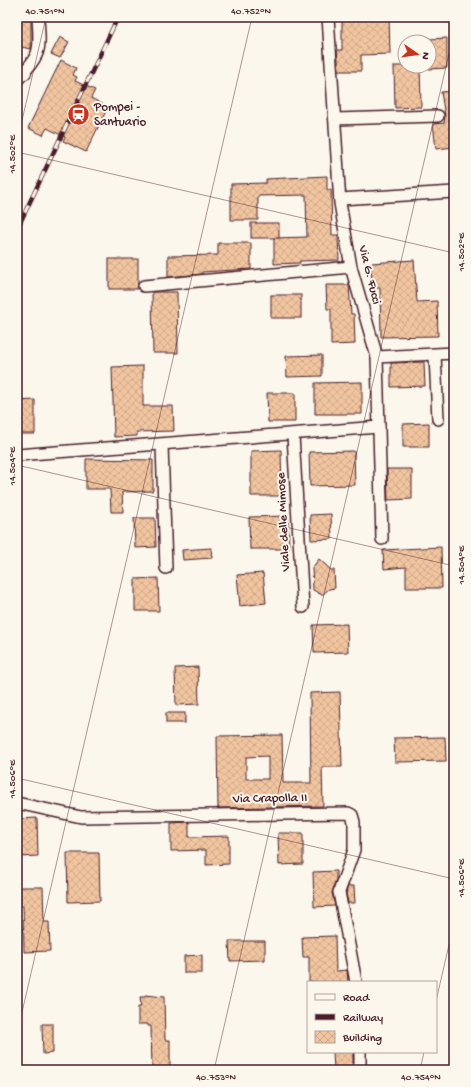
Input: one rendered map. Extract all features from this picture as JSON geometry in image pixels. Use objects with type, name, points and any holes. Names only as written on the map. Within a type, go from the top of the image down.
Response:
[{"type":"street","points":[[19,75],[36,58],[40,46],[38,17]]},
{"type":"street","name":"Via G. Fucci","points":[[328,17],[340,199],[351,267],[377,357],[382,539]]},
{"type":"street","points":[[335,119],[438,116]]},
{"type":"street","points":[[340,199],[454,192]]},
{"type":"street","points":[[144,286],[351,267]]},
{"type":"street","points":[[377,357],[454,353]]},
{"type":"street","points":[[435,355],[438,419]]},
{"type":"street","points":[[17,455],[379,428]]},
{"type":"street","name":"Viale delle Mimose","points":[[293,435],[303,607]]},
{"type":"street","points":[[162,445],[166,568]]},
{"type":"street","name":"Via Crapolla II","points":[[17,803],[81,817],[348,813],[352,815],[354,822],[354,850],[339,892],[356,981]]},
{"type":"street","points":[[360,1053],[360,1070]]},
{"type":"building","points":[[17,17],[31,17],[31,49],[17,46]]},
{"type":"building","points":[[389,17],[390,54],[361,55],[361,71],[339,71],[337,50],[342,50],[342,19]]},
{"type":"building","points":[[60,37],[69,42],[60,58],[51,54]]},
{"type":"building","points":[[447,38],[447,68],[437,69],[437,39]]},
{"type":"building","points":[[61,60],[76,68],[73,75],[77,77],[75,81],[95,90],[91,98],[108,107],[86,152],[63,141],[65,137],[47,128],[43,135],[28,128]]},
{"type":"building","points":[[394,66],[397,66],[397,74],[420,74],[421,107],[395,108]]},
{"type":"building","points":[[454,91],[454,147],[436,149],[433,124],[444,123],[445,116],[441,92]]},
{"type":"building","points":[[327,176],[327,190],[331,190],[332,235],[338,235],[339,260],[300,261],[300,263],[274,264],[274,238],[307,237],[306,195],[258,196],[258,220],[231,220],[231,184],[266,183],[266,179]]},
{"type":"building","points":[[251,223],[279,223],[279,238],[251,238]]},
{"type":"building","points":[[218,243],[251,243],[251,269],[202,272],[202,274],[168,277],[168,256],[218,255]]},
{"type":"building","points":[[109,259],[138,259],[138,289],[109,289]]},
{"type":"building","points":[[414,260],[417,302],[437,301],[438,336],[381,337],[380,288],[372,288],[371,263]]},
{"type":"building","points":[[326,285],[349,285],[351,314],[354,314],[355,344],[331,345],[331,309],[327,309]]},
{"type":"building","points":[[152,292],[177,292],[178,353],[153,353]]},
{"type":"building","points":[[271,295],[301,295],[301,318],[271,318]]},
{"type":"building","points":[[322,355],[322,376],[287,377],[286,356]]},
{"type":"building","points":[[424,362],[425,386],[391,387],[391,363]]},
{"type":"building","points":[[143,366],[143,406],[173,406],[174,431],[137,432],[137,436],[114,437],[112,367]]},
{"type":"building","points":[[362,382],[362,414],[315,414],[315,383]]},
{"type":"building","points":[[267,393],[295,393],[295,422],[268,422]]},
{"type":"building","points":[[35,400],[35,434],[17,434],[17,401]]},
{"type":"building","points":[[429,423],[429,447],[403,447],[403,424]]},
{"type":"building","points":[[281,450],[282,496],[251,496],[251,451]]},
{"type":"building","points":[[354,451],[355,485],[310,486],[309,452]]},
{"type":"building","points":[[86,459],[153,460],[153,491],[122,492],[123,512],[111,512],[110,489],[86,489]]},
{"type":"building","points":[[387,469],[412,469],[412,499],[388,500]]},
{"type":"building","points":[[331,514],[332,539],[311,540],[310,515]]},
{"type":"building","points":[[288,516],[289,549],[250,549],[249,517]]},
{"type":"building","points":[[134,518],[155,518],[156,547],[135,548]]},
{"type":"building","points":[[441,547],[442,588],[406,588],[406,567],[384,569],[383,550]]},
{"type":"building","points":[[211,548],[212,558],[183,560],[182,550]]},
{"type":"building","points":[[319,559],[331,570],[334,570],[335,588],[329,589],[322,595],[313,590],[312,568]]},
{"type":"building","points":[[263,573],[266,603],[240,606],[237,575]]},
{"type":"building","points":[[158,578],[159,611],[135,611],[135,579]]},
{"type":"building","points":[[347,624],[348,652],[314,653],[313,625]]},
{"type":"building","points":[[198,667],[199,704],[176,705],[175,668]]},
{"type":"building","points":[[340,692],[342,767],[322,767],[323,806],[218,808],[217,736],[282,735],[283,783],[311,783],[310,693]],"holes":[[[268,756],[268,779],[246,779],[246,757]]]},
{"type":"building","points":[[166,713],[185,713],[185,723],[166,723]]},
{"type":"building","points":[[445,737],[446,761],[395,762],[394,738]]},
{"type":"building","points":[[37,818],[38,856],[20,857],[19,819]]},
{"type":"building","points":[[189,822],[189,837],[229,836],[229,864],[206,865],[206,850],[171,851],[171,823]]},
{"type":"building","points":[[278,833],[303,833],[303,864],[279,865]]},
{"type":"building","points":[[67,853],[99,853],[100,901],[68,902]]},
{"type":"building","points":[[336,871],[336,879],[332,893],[335,906],[314,907],[313,872]]},
{"type":"building","points":[[348,886],[354,886],[355,903],[348,903],[346,893]]},
{"type":"building","points":[[20,887],[43,887],[44,922],[49,922],[50,951],[24,952],[23,906],[20,906]]},
{"type":"building","points":[[335,936],[336,971],[347,970],[348,981],[309,981],[309,957],[303,957],[302,937]]},
{"type":"building","points":[[229,941],[265,941],[265,960],[230,961]]},
{"type":"building","points":[[202,955],[202,973],[184,973],[184,956]]},
{"type":"building","points":[[145,995],[164,997],[165,1040],[170,1040],[170,1070],[152,1070],[151,1026],[148,1026],[148,1024],[138,1024],[138,1007],[141,1007],[140,997],[145,997]]},
{"type":"building","points":[[42,1024],[53,1024],[53,1053],[43,1054]]},
{"type":"building","points":[[333,1053],[353,1053],[353,1070],[334,1070]]},
{"type":"railway","points":[[17,229],[118,17]]},
{"type":"place","name":"Pompei - Santuario","points":[[79,114]]}]
